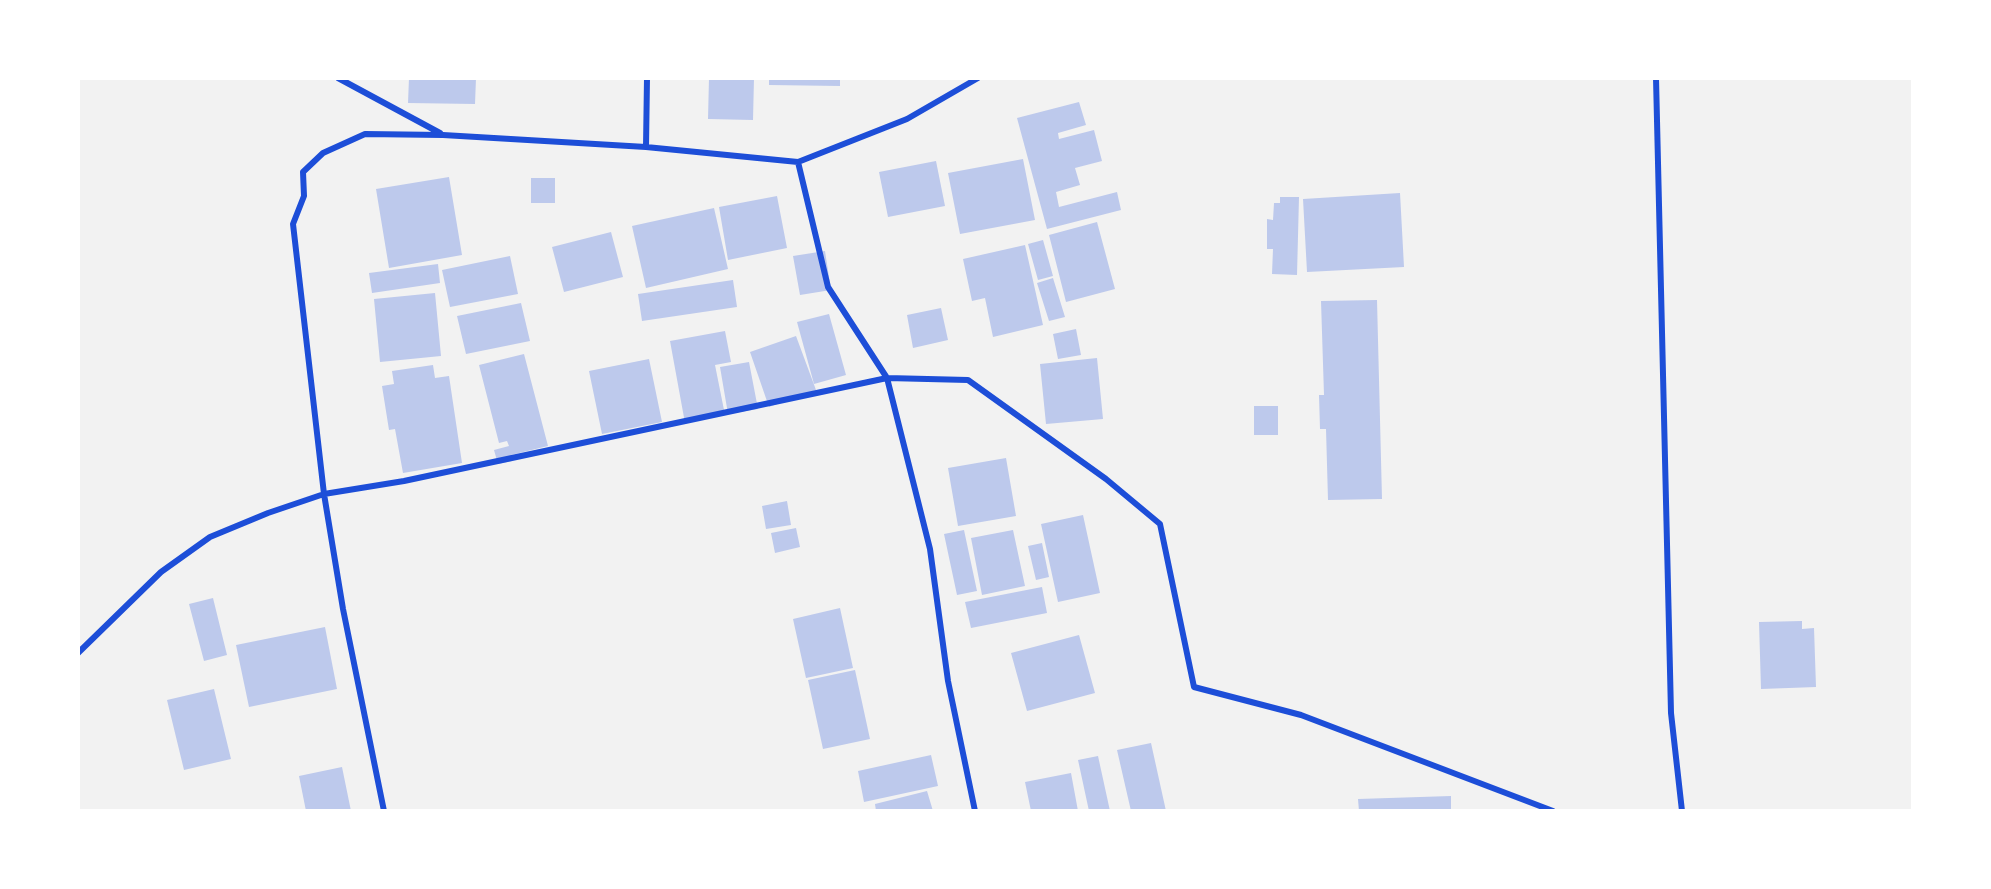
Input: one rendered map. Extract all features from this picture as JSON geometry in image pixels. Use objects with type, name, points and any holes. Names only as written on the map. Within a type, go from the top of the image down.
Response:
[{"type":"street","points":[[338,78],[443,135]]},
{"type":"street","points":[[646,147],[647,78]]},
{"type":"street","points":[[384,811],[343,609],[324,494],[293,224],[304,196],[303,172],[323,153],[365,134],[443,135],[646,147],[798,162],[907,119],[978,78]]},
{"type":"street","points":[[1656,78],[1671,713],[1682,811]]},
{"type":"street","points":[[798,162],[828,287],[887,378],[930,549],[948,681],[975,811]]},
{"type":"street","points":[[78,653],[161,572],[210,537],[268,513],[324,494],[404,481],[887,378],[968,380],[1106,479],[1160,524],[1194,687],[1301,716],[1553,811]]},
{"type":"building","points":[[409,78],[476,78],[475,104],[408,103]]},
{"type":"building","points":[[709,78],[754,78],[753,120],[708,119]]},
{"type":"building","points":[[769,78],[840,78],[840,86],[769,85]]},
{"type":"building","points":[[1079,102],[1086,125],[1058,133],[1059,139],[1094,130],[1102,161],[1075,168],[1080,185],[1056,192],[1059,207],[1117,192],[1121,210],[1047,229],[1017,118]]},
{"type":"building","points":[[1023,159],[1035,220],[960,234],[948,173]]},
{"type":"building","points":[[936,161],[945,206],[888,217],[879,172]]},
{"type":"building","points":[[449,177],[462,255],[389,268],[376,189]]},
{"type":"building","points":[[531,178],[555,178],[555,203],[531,203]]},
{"type":"building","points":[[1400,193],[1404,267],[1307,272],[1303,199]]},
{"type":"building","points":[[777,196],[787,248],[728,260],[719,207]]},
{"type":"building","points":[[1280,197],[1299,197],[1297,275],[1272,274],[1273,249],[1267,249],[1267,219],[1273,220],[1274,203],[1280,203]]},
{"type":"building","points":[[714,208],[728,269],[646,288],[632,226]]},
{"type":"building","points":[[1097,222],[1115,289],[1066,302],[1049,235]]},
{"type":"building","points":[[611,232],[623,277],[564,292],[552,247]]},
{"type":"building","points":[[1043,240],[1053,276],[1038,280],[1028,244]]},
{"type":"building","points":[[1025,245],[1043,325],[993,337],[985,298],[972,301],[963,259]]},
{"type":"building","points":[[825,251],[831,290],[800,295],[793,256]]},
{"type":"building","points":[[510,256],[518,294],[450,307],[442,270]]},
{"type":"building","points":[[438,264],[440,283],[372,293],[369,273]]},
{"type":"building","points":[[1053,278],[1065,317],[1049,321],[1037,283]]},
{"type":"building","points":[[733,280],[737,307],[642,321],[638,294]]},
{"type":"building","points":[[435,293],[441,356],[380,362],[374,299]]},
{"type":"building","points":[[1377,300],[1382,499],[1328,500],[1326,429],[1320,429],[1319,395],[1324,395],[1321,301]]},
{"type":"building","points":[[521,303],[530,341],[466,354],[457,316]]},
{"type":"building","points":[[941,308],[948,340],[913,348],[907,315]]},
{"type":"building","points":[[829,314],[846,375],[814,384],[797,322]]},
{"type":"building","points":[[1076,329],[1081,355],[1058,359],[1053,334]]},
{"type":"building","points":[[725,331],[731,362],[715,365],[725,415],[685,423],[670,341]]},
{"type":"building","points":[[796,336],[816,390],[769,407],[750,352]]},
{"type":"building","points":[[524,354],[548,446],[511,455],[512,461],[498,464],[494,450],[509,446],[507,441],[499,443],[479,365]]},
{"type":"building","points":[[1097,358],[1103,419],[1046,424],[1040,364]]},
{"type":"building","points":[[649,359],[662,422],[602,434],[589,371]]},
{"type":"building","points":[[749,362],[758,409],[728,414],[720,367]]},
{"type":"building","points":[[433,365],[435,378],[449,376],[462,463],[403,473],[395,429],[389,430],[382,386],[394,384],[392,371]]},
{"type":"building","points":[[1254,406],[1278,406],[1278,435],[1254,435]]},
{"type":"building","points":[[1006,458],[1016,516],[958,526],[948,468]]},
{"type":"building","points":[[787,501],[791,525],[766,529],[762,506]]},
{"type":"building","points":[[1083,515],[1100,593],[1058,602],[1041,524]]},
{"type":"building","points":[[796,528],[800,547],[775,553],[771,533]]},
{"type":"building","points":[[964,530],[977,591],[957,595],[944,534]]},
{"type":"building","points":[[1013,530],[1025,586],[982,595],[971,538]]},
{"type":"building","points":[[1042,543],[1049,577],[1036,580],[1028,546]]},
{"type":"building","points":[[1042,587],[1047,613],[971,628],[965,602]]},
{"type":"building","points":[[213,598],[227,655],[204,661],[189,604]]},
{"type":"building","points":[[840,608],[853,668],[806,678],[793,619]]},
{"type":"building","points":[[1802,621],[1802,629],[1814,628],[1816,687],[1761,689],[1759,622]]},
{"type":"building","points":[[325,627],[337,689],[249,707],[236,645]]},
{"type":"building","points":[[1079,635],[1095,693],[1027,711],[1011,653]]},
{"type":"building","points":[[855,670],[870,739],[823,749],[808,680]]},
{"type":"building","points":[[214,689],[231,759],[184,770],[167,700]]},
{"type":"building","points":[[1151,743],[1166,811],[1131,811],[1117,750]]},
{"type":"building","points":[[931,755],[938,786],[864,802],[858,771]]},
{"type":"building","points":[[1098,756],[1110,811],[1089,811],[1078,760]]},
{"type":"building","points":[[342,767],[351,811],[306,811],[299,776]]},
{"type":"building","points":[[1071,773],[1078,811],[1031,811],[1025,782]]},
{"type":"building","points":[[927,791],[933,811],[876,811],[875,804]]},
{"type":"building","points":[[1451,796],[1451,811],[1359,811],[1358,799]]}]
